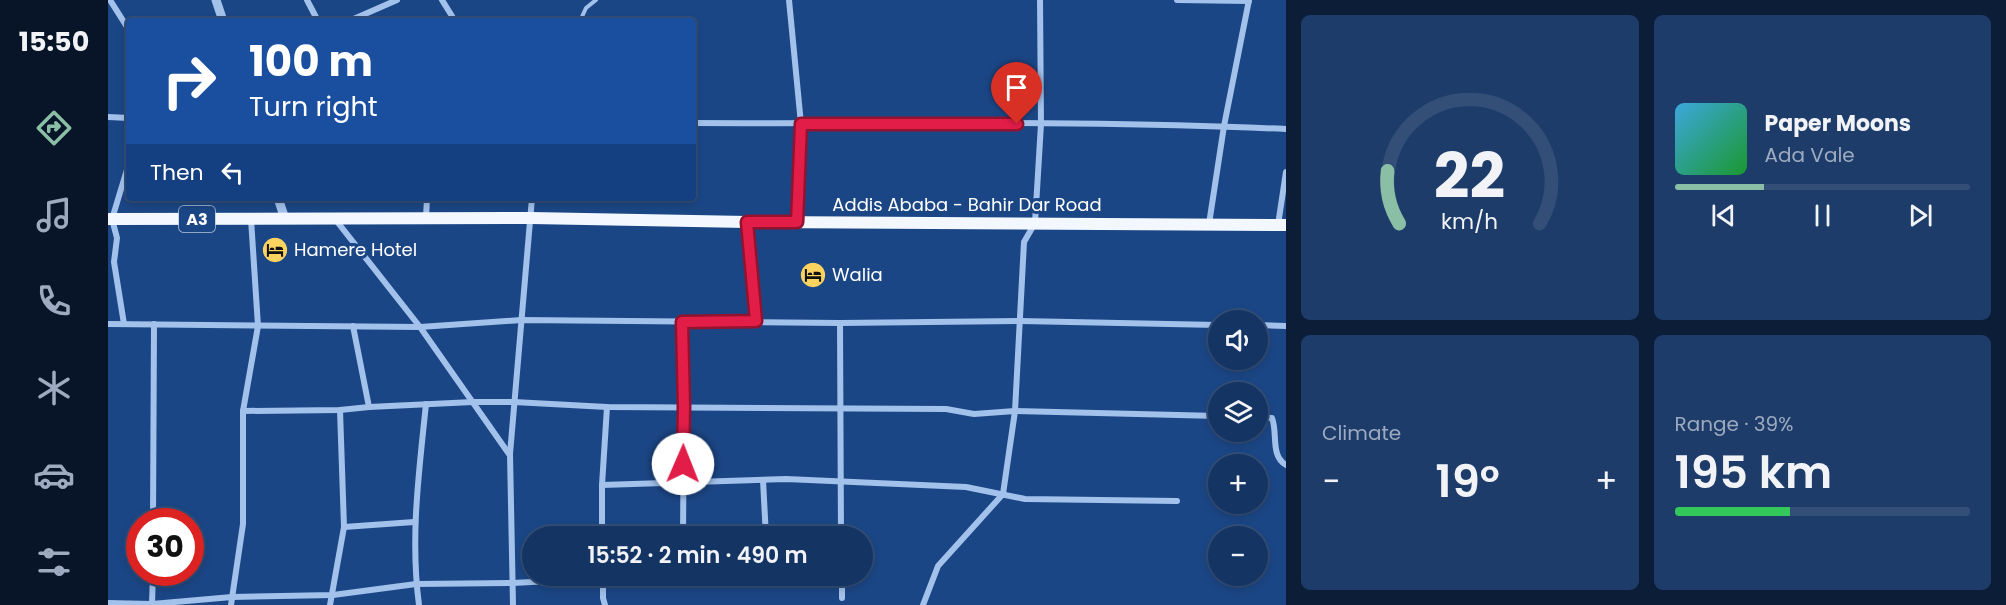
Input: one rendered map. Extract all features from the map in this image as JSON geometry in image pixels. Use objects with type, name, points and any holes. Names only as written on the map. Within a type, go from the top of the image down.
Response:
[{"type":"highway","name":"Addis Ababa - Bahir Dar Road","points":[[110,219],[531,218],[747,222],[1282,225]]},
{"type":"street","points":[[110,0],[126,25]]},
{"type":"street","points":[[216,0],[222,18]]},
{"type":"street","points":[[307,0],[316,18]]},
{"type":"street","points":[[356,18],[397,0]]},
{"type":"street","points":[[442,0],[453,18]]},
{"type":"street","points":[[789,0],[801,124],[797,222]]},
{"type":"street","points":[[923,605],[938,566],[1003,494],[1015,411],[1024,242],[1035,223],[1041,124],[1040,0]]},
{"type":"street","points":[[1177,0],[1249,1],[1224,126],[1209,225]]},
{"type":"street","points":[[108,117],[126,118]]},
{"type":"street","points":[[696,123],[1041,124],[1286,129]]},
{"type":"street","points":[[1282,225],[1286,172]]},
{"type":"street","points":[[124,324],[114,262],[117,238],[110,219],[126,173]]},
{"type":"street","points":[[279,201],[285,219]]},
{"type":"street","points":[[426,219],[427,201]]},
{"type":"street","points":[[513,605],[510,454],[532,201]]},
{"type":"street","points":[[231,605],[243,524],[243,411],[258,326],[251,219]]},
{"type":"street","points":[[334,219],[420,327],[510,454]]},
{"type":"street","points":[[747,222],[756,321]]},
{"type":"street","points":[[108,324],[420,327],[521,320],[840,323],[1021,321],[1208,325]]},
{"type":"street","points":[[682,322],[683,526]]},
{"type":"street","points":[[840,323],[841,526]]},
{"type":"street","points":[[153,508],[154,324]]},
{"type":"street","points":[[353,326],[369,407]]},
{"type":"street","points":[[1268,326],[1286,326]]},
{"type":"street","points":[[243,411],[340,410],[426,404],[514,402],[607,407],[946,409],[974,414],[1015,411],[1208,416]]},
{"type":"street","points":[[418,605],[414,522],[426,404]]},
{"type":"street","points":[[602,526],[607,407]]},
{"type":"street","points":[[330,605],[344,527],[340,410]]},
{"type":"street","points":[[1268,418],[1272,418],[1275,426],[1277,455],[1286,465]]},
{"type":"street","points":[[602,485],[786,479],[966,487],[1024,500],[1177,501]]},
{"type":"street","points":[[763,480],[765,526]]},
{"type":"street","points":[[344,527],[414,522]]},
{"type":"street","points":[[108,603],[152,604],[232,597],[333,595],[416,584],[522,583]]},
{"type":"street","points":[[152,604],[153,586]]},
{"type":"street","points":[[603,586],[605,605]]},
{"type":"street","points":[[842,586],[842,598]]},
{"type":"lane","points":[[581,18],[586,8],[596,0]]},
{"type":"place","name":"Hamere Hotel","points":[[275,250]]},
{"type":"place","name":"Walia","points":[[813,275]]},
{"type":"route","points":[[683,464],[682,322],[756,321],[747,222],[797,222],[801,124],[1017,124]]}]
